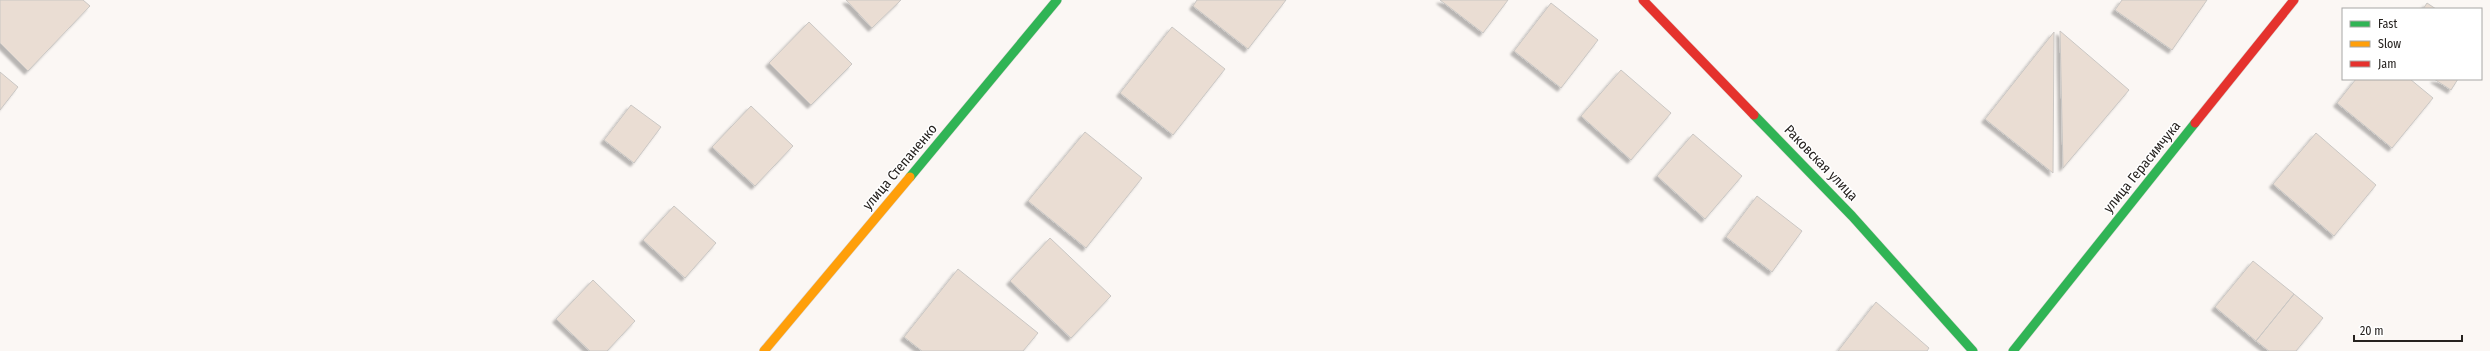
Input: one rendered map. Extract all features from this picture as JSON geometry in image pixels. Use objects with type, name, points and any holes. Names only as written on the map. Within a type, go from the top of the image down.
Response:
[{"type":"street","name":"улица Степаненко","points":[[764,351],[1057,0]]},
{"type":"street","name":"Раковская улица","points":[[1643,0],[1852,216],[1973,351]]},
{"type":"street","name":"улица Герасимчука","points":[[2013,351],[2294,0]]},
{"type":"building","points":[[0,0],[83,0],[90,6],[28,71],[0,43]]},
{"type":"building","points":[[846,0],[901,0],[872,28]]},
{"type":"building","points":[[1197,0],[1286,0],[1248,49],[1193,6]]},
{"type":"building","points":[[1440,0],[1508,0],[1483,33]]},
{"type":"building","points":[[2122,0],[2207,0],[2172,50],[2115,10]]},
{"type":"building","points":[[1551,3],[1598,40],[1561,88],[1514,51]]},
{"type":"building","points":[[2427,3],[2434,8],[2424,8]]},
{"type":"building","points":[[809,22],[852,64],[811,105],[769,63]]},
{"type":"building","points":[[1172,27],[1225,69],[1173,135],[1120,93]]},
{"type":"building","points":[[2060,31],[2129,90],[2063,168]]},
{"type":"building","points":[[2054,32],[2053,173],[1985,119]]},
{"type":"building","points":[[1621,70],[1671,113],[1631,160],[1581,116]]},
{"type":"building","points":[[0,72],[18,87],[0,110]]},
{"type":"building","points":[[2355,80],[2411,80],[2433,98],[2392,148],[2337,103]]},
{"type":"building","points":[[2436,80],[2457,80],[2451,90]]},
{"type":"building","points":[[631,105],[661,127],[634,163],[604,140]]},
{"type":"building","points":[[751,106],[793,146],[755,186],[712,147]]},
{"type":"building","points":[[1085,132],[1142,178],[1086,248],[1028,201]]},
{"type":"building","points":[[2316,133],[2376,185],[2334,236],[2273,184]]},
{"type":"building","points":[[1693,134],[1742,176],[1705,219],[1657,176]]},
{"type":"building","points":[[1757,196],[1802,231],[1772,272],[1726,237]]},
{"type":"building","points":[[674,206],[716,243],[685,278],[643,240]]},
{"type":"building","points":[[1050,238],[1111,296],[1071,338],[1010,281]]},
{"type":"building","points":[[2253,261],[2294,294],[2256,341],[2215,307]]},
{"type":"building","points":[[958,269],[1038,333],[1023,351],[922,351],[904,337]]},
{"type":"building","points":[[593,280],[635,321],[607,351],[590,351],[556,319]]},
{"type":"building","points":[[2294,294],[2323,318],[2296,351],[2269,351],[2256,341]]},
{"type":"building","points":[[1876,302],[1929,348],[1927,351],[1838,351]]},
{"type":"traffic: fast","points":[[910,177],[1057,0]]},
{"type":"traffic: fast","points":[[1754,115],[1852,216],[1973,351]]},
{"type":"traffic: fast","points":[[2013,351],[2195,123]]},
{"type":"traffic: slow","points":[[764,351],[910,177]]},
{"type":"traffic: jam","points":[[1643,0],[1754,115]]},
{"type":"traffic: jam","points":[[2195,123],[2294,0]]}]
